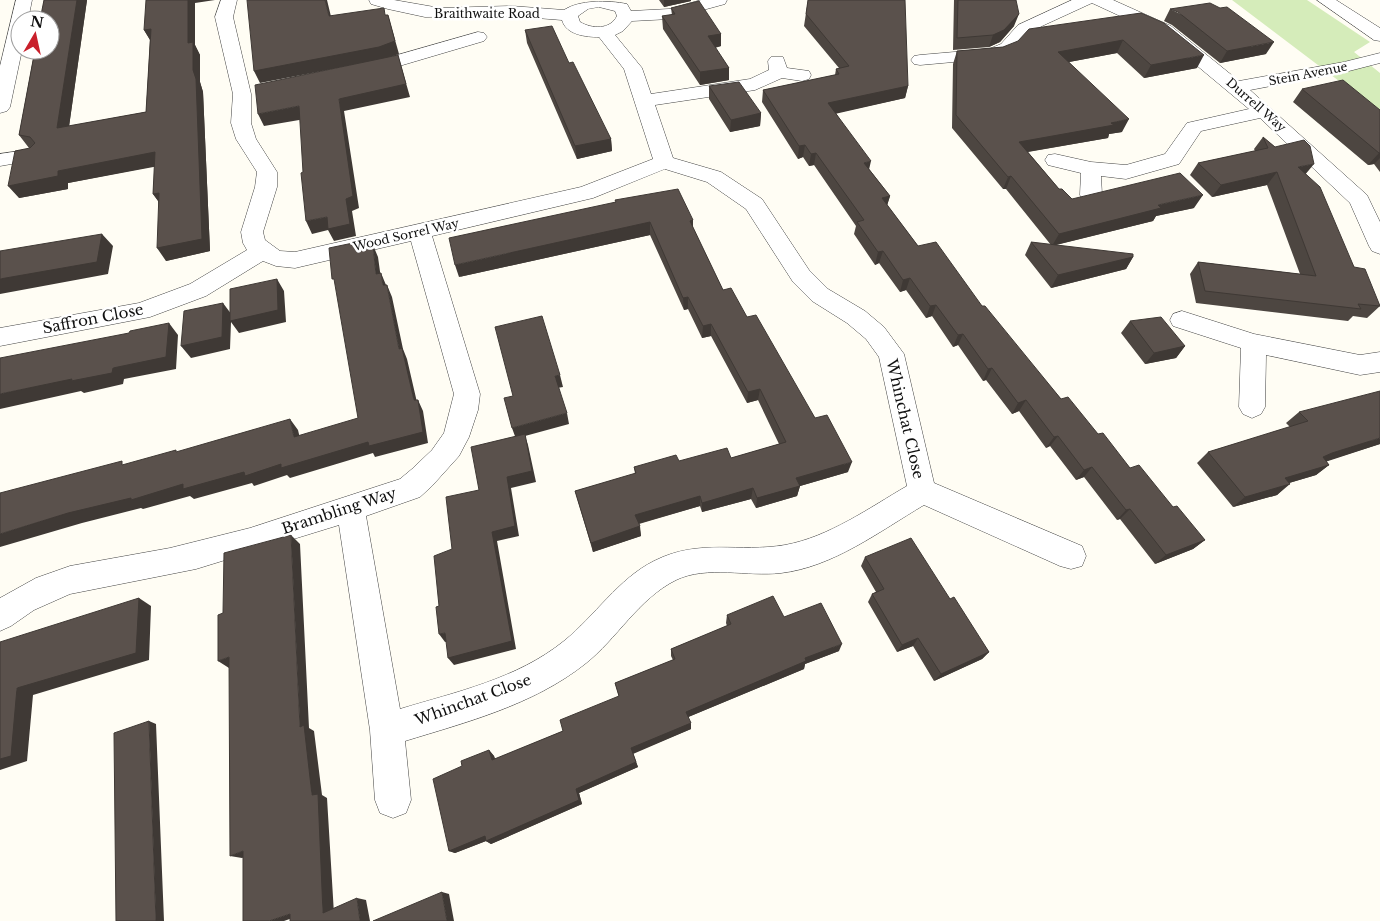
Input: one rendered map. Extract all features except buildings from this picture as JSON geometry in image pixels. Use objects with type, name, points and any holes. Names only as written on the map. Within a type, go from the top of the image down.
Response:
[{"type":"street","points":[[0,107],[24,0]]},
{"type":"street","points":[[229,0],[224,17],[251,92],[242,123],[246,139],[266,172],[266,187],[252,232],[254,243],[262,251]]},
{"type":"street","name":"Braithwaite Road","points":[[378,0],[416,12],[437,15],[504,12],[569,16]]},
{"type":"street","points":[[626,16],[670,14],[719,0]]},
{"type":"street","points":[[920,60],[943,51],[992,54],[1008,48],[1024,30],[1036,22],[1086,0]]},
{"type":"street","name":"Durrell Way","points":[[1099,0],[1165,30],[1264,111],[1359,200],[1380,246]]},
{"type":"street","points":[[1326,0],[1380,36]]},
{"type":"street","points":[[589,1],[615,5],[626,16],[619,26],[603,31],[578,29],[569,21],[569,16],[576,8],[589,1]]},
{"type":"street","points":[[603,31],[632,68],[664,162]]},
{"type":"street","points":[[349,73],[388,66],[453,43],[478,37]]},
{"type":"street","name":"Stein Avenue","points":[[1236,88],[1345,67],[1380,58]]},
{"type":"street","points":[[643,101],[756,84],[778,66],[802,75]]},
{"type":"street","points":[[1055,160],[1091,168],[1126,172],[1172,159],[1194,127],[1264,111]]},
{"type":"street","points":[[0,160],[34,155]]},
{"type":"street","name":"Wood Sorrel Way","points":[[262,251],[276,258],[295,260],[585,193],[618,182],[664,162]]},
{"type":"street","name":"Whinchat Close","points":[[664,162],[714,177],[754,204],[808,283],[820,296],[856,317],[875,333],[891,354],[922,491],[1027,549],[1071,556]]},
{"type":"street","points":[[1091,168],[1091,195]]},
{"type":"street","name":"Brambling Way","points":[[0,616],[42,590],[78,576],[197,556],[351,509],[410,488],[435,468],[452,444],[464,418],[466,394],[420,232]]},
{"type":"street","name":"Saffron Close","points":[[0,337],[142,311],[198,290],[262,251]]},
{"type":"street","points":[[1182,320],[1254,342],[1360,365],[1380,362]]},
{"type":"street","points":[[1252,407],[1254,342]]},
{"type":"street","name":"Whinchat Close","points":[[387,730],[525,684],[574,653],[647,581],[681,564],[726,559],[784,559],[828,545],[922,491]]},
{"type":"street","points":[[351,509],[387,730],[393,800]]},
{"type":"green space","points":[[1232,0],[1307,0],[1370,42],[1354,52],[1380,73],[1380,112]]}]
